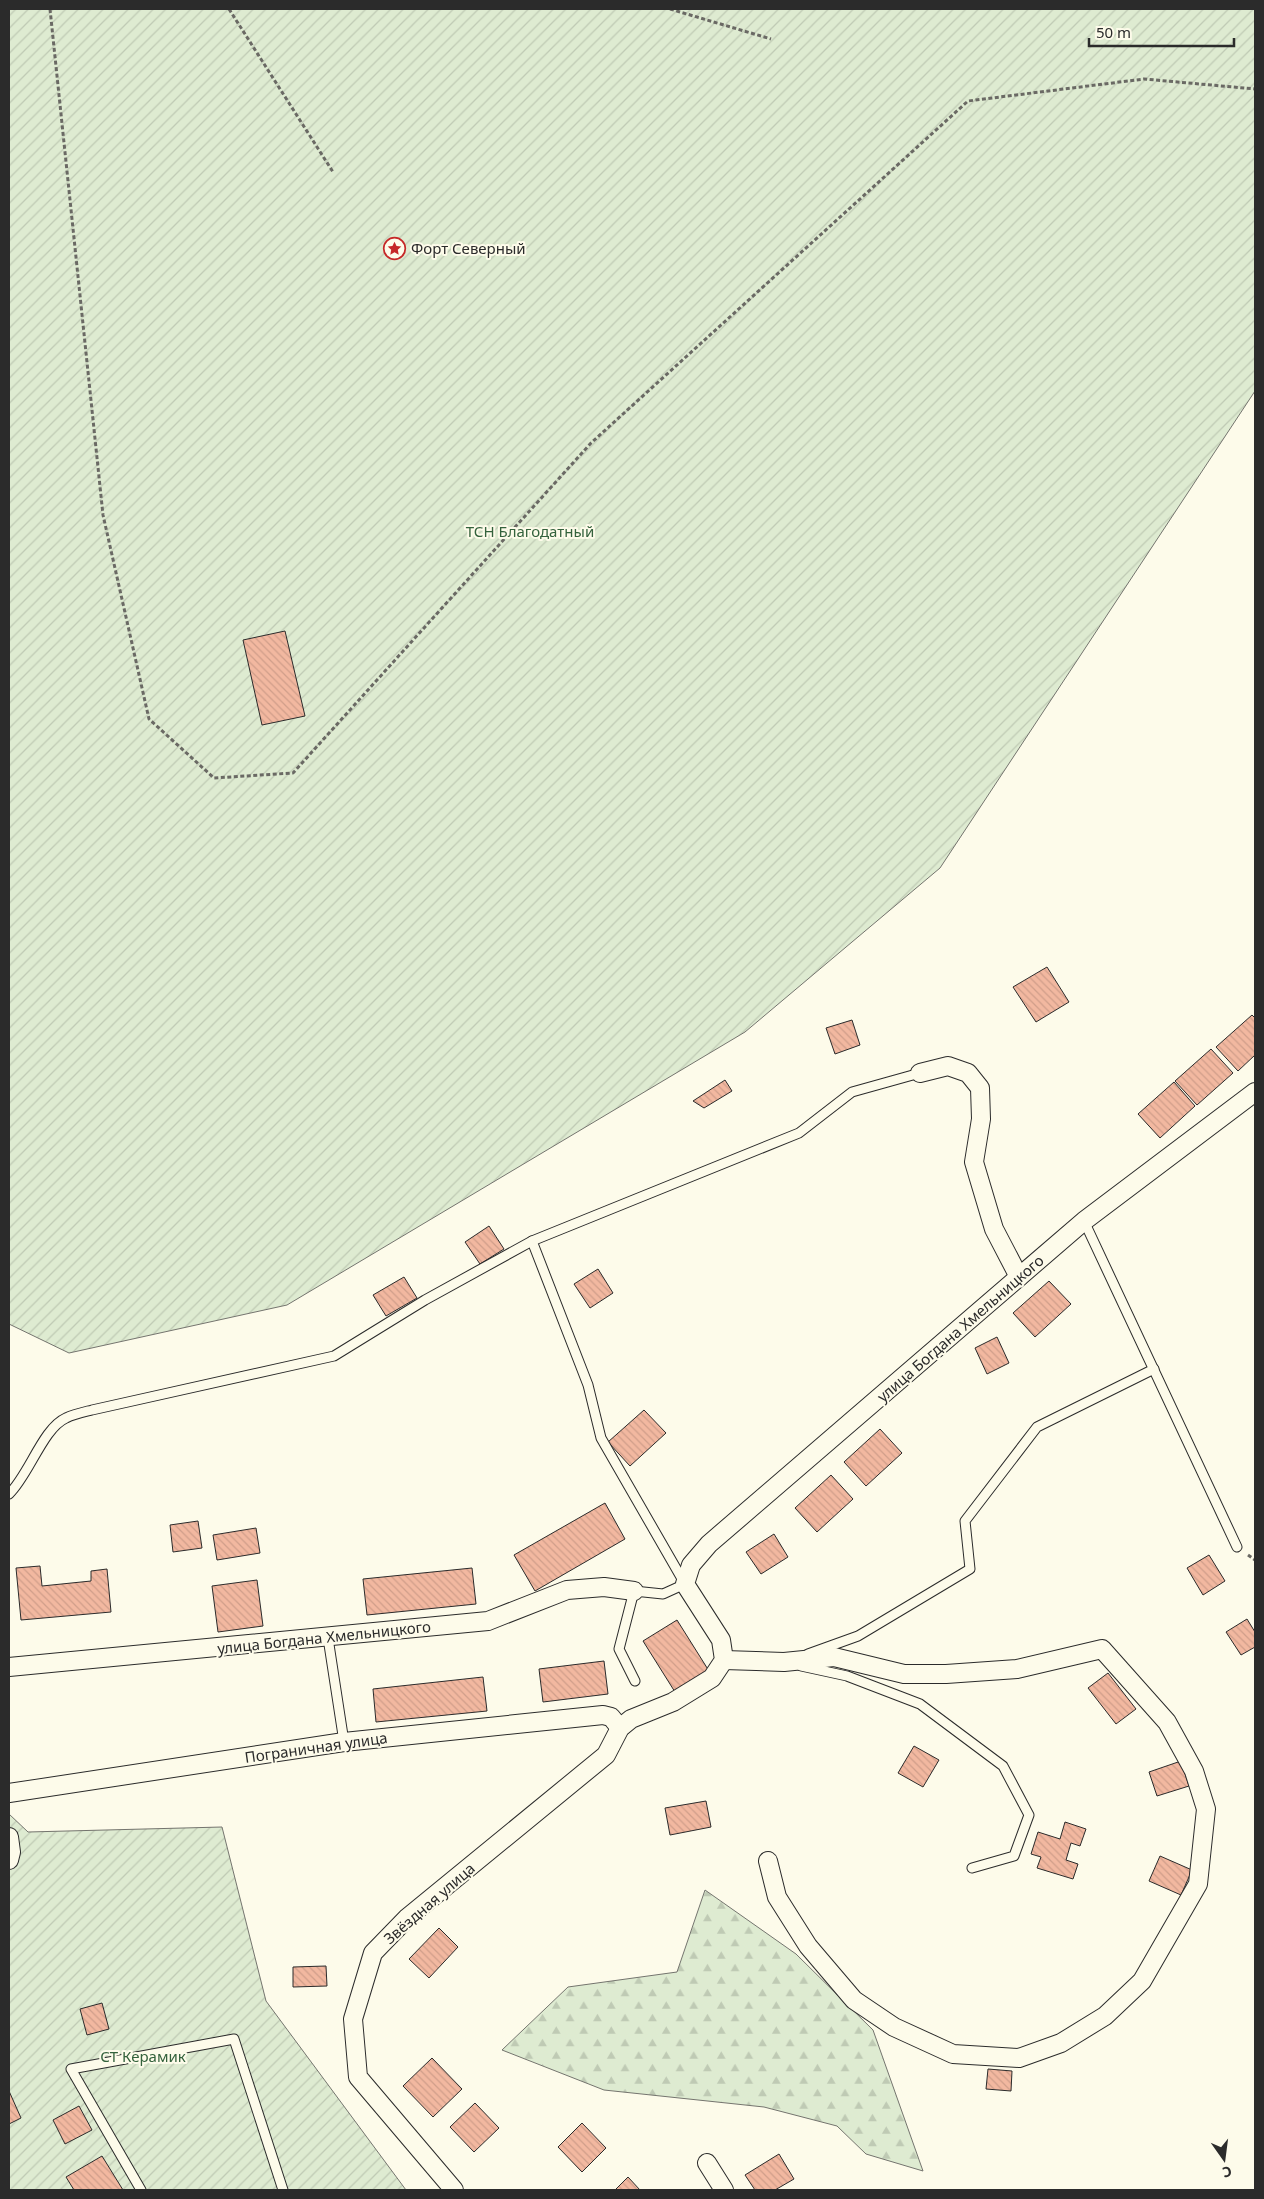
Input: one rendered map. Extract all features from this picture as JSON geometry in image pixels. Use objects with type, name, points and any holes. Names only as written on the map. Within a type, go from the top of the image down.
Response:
[{"type":"street","points":[[920,1073],[948,1066],[968,1073],[980,1088],[981,1119],[974,1162],[994,1229],[1019,1277]]},
{"type":"street","name":"улица Богдана Хмельницкого","points":[[686,1584],[691,1565],[709,1544],[1084,1221],[1255,1092]]},
{"type":"street","points":[[620,1728],[631,1718],[673,1702],[712,1678],[724,1660],[721,1640],[686,1584]]},
{"type":"street","name":"улица Богдана Хмельницкого","points":[[9,1667],[328,1638],[488,1621],[567,1590],[604,1587],[634,1591]]},
{"type":"street","points":[[724,1660],[784,1662],[834,1657],[904,1674],[946,1674],[1017,1669],[1102,1649],[1167,1722],[1194,1771],[1206,1809],[1198,1884],[1142,1981],[1105,2016],[1061,2043],[1019,2058],[953,2054],[894,2027],[854,2000],[808,1946],[777,1897],[768,1861]]},
{"type":"street","name":"Пограничная улица","points":[[9,1793],[344,1742],[603,1715],[611,1717],[620,1728]]},
{"type":"street","name":"Звёздная улица","points":[[454,2190],[358,2077],[353,2019],[373,1953],[407,1918],[606,1754],[620,1728]]},
{"type":"street","points":[[9,1837],[11,1852],[9,1860]]},
{"type":"street","points":[[707,2163],[724,2190]]},
{"type":"lane","points":[[9,1494],[40,1450],[50,1430],[65,1418],[92,1410],[334,1356],[425,1300],[532,1241],[799,1133],[852,1092],[920,1073]]},
{"type":"lane","points":[[1084,1221],[1237,1547]]},
{"type":"lane","points":[[532,1241],[588,1385],[601,1438],[686,1584],[663,1594],[634,1591],[619,1648],[635,1681]]},
{"type":"lane","points":[[784,1662],[858,1636],[970,1569],[965,1521],[1037,1427],[1154,1369]]},
{"type":"lane","points":[[328,1638],[344,1742]]},
{"type":"lane","points":[[784,1662],[847,1676],[920,1704],[1003,1766],[1028,1815],[1014,1856],[972,1868]]},
{"type":"lane","points":[[140,2190],[71,2068],[234,2039],[283,2190]]},
{"type":"path","points":[[50,9],[103,515],[149,719],[214,778],[293,773],[591,443],[968,101],[1144,79],[1255,89]]},
{"type":"path","points":[[229,9],[334,172]]},
{"type":"path","points":[[670,9],[770,40]]},
{"type":"green space","name":"ТСН Благодатный","points":[[9,9],[1255,9],[1255,391],[940,868],[745,1032],[287,1305],[69,1353],[9,1324]]},
{"type":"green space","name":"СТ Керамик","points":[[9,1814],[28,1832],[222,1827],[266,2001],[406,2190],[9,2190]]},
{"type":"green space","points":[[705,1890],[796,1954],[873,2030],[923,2171],[866,2154],[837,2126],[764,2107],[604,2090],[502,2050],[568,1987],[677,1972]]},
{"type":"building","points":[[285,631],[305,716],[262,725],[243,640]]},
{"type":"building","points":[[1047,967],[1069,1002],[1036,1022],[1013,987]]},
{"type":"building","points":[[1252,1015],[1255,1018],[1255,1055],[1238,1071],[1216,1047]]},
{"type":"building","points":[[852,1020],[860,1045],[835,1054],[826,1028]]},
{"type":"building","points":[[1211,1049],[1233,1073],[1197,1105],[1175,1081]]},
{"type":"building","points":[[725,1080],[732,1091],[704,1108],[693,1101]]},
{"type":"building","points":[[1174,1082],[1195,1106],[1160,1138],[1138,1114]]},
{"type":"building","points":[[489,1226],[504,1249],[480,1264],[465,1242]]},
{"type":"building","points":[[598,1269],[613,1293],[590,1308],[574,1284]]},
{"type":"building","points":[[404,1277],[417,1298],[386,1316],[373,1295]]},
{"type":"building","points":[[1049,1281],[1071,1304],[1035,1337],[1013,1313]]},
{"type":"building","points":[[997,1337],[1009,1363],[987,1374],[975,1348]]},
{"type":"building","points":[[644,1410],[666,1433],[630,1466],[608,1442]]},
{"type":"building","points":[[880,1429],[902,1453],[866,1486],[844,1462]]},
{"type":"building","points":[[831,1475],[853,1499],[817,1532],[795,1508]]},
{"type":"building","points":[[605,1503],[625,1539],[535,1591],[514,1555]]},
{"type":"building","points":[[198,1521],[202,1548],[173,1552],[170,1525]]},
{"type":"building","points":[[256,1528],[260,1553],[217,1560],[213,1535]]},
{"type":"building","points":[[774,1534],[788,1557],[761,1574],[746,1552]]},
{"type":"building","points":[[1209,1555],[1225,1581],[1203,1595],[1187,1568]]},
{"type":"building","points":[[40,1566],[42,1586],[91,1581],[91,1571],[107,1569],[111,1612],[21,1620],[16,1568]]},
{"type":"building","points":[[472,1568],[476,1604],[367,1615],[363,1579]]},
{"type":"building","points":[[257,1580],[263,1626],[218,1632],[212,1586]]},
{"type":"building","points":[[1247,1619],[1255,1632],[1255,1647],[1241,1655],[1226,1632]]},
{"type":"building","points":[[677,1620],[709,1671],[675,1692],[643,1641]]},
{"type":"building","points":[[604,1661],[608,1694],[543,1702],[539,1669]]},
{"type":"building","points":[[1108,1673],[1136,1709],[1116,1724],[1088,1688]]},
{"type":"building","points":[[483,1677],[487,1711],[376,1722],[373,1689]]},
{"type":"building","points":[[914,1746],[939,1760],[923,1787],[898,1773]]},
{"type":"building","points":[[1181,1761],[1189,1786],[1157,1796],[1149,1772]]},
{"type":"building","points":[[706,1801],[711,1827],[670,1835],[665,1808]]},
{"type":"building","points":[[1065,1822],[1086,1829],[1080,1846],[1071,1843],[1066,1860],[1078,1864],[1073,1879],[1037,1868],[1041,1857],[1031,1854],[1038,1832],[1060,1839]]},
{"type":"building","points":[[1160,1856],[1192,1870],[1181,1895],[1149,1881]]},
{"type":"building","points":[[439,1928],[458,1947],[429,1978],[409,1959]]},
{"type":"building","points":[[326,1966],[327,1986],[293,1987],[293,1967]]},
{"type":"building","points":[[102,2003],[109,2029],[87,2035],[80,2009]]},
{"type":"building","points":[[432,2058],[462,2089],[433,2117],[403,2086]]},
{"type":"building","points":[[988,2069],[1012,2071],[1011,2091],[986,2089]]},
{"type":"building","points":[[9,2091],[21,2118],[9,2124]]},
{"type":"building","points":[[475,2103],[499,2128],[474,2152],[450,2127]]},
{"type":"building","points":[[79,2106],[92,2130],[65,2144],[53,2120]]},
{"type":"building","points":[[582,2123],[606,2148],[582,2172],[558,2147]]},
{"type":"building","points":[[779,2154],[794,2179],[775,2190],[755,2190],[745,2175]]},
{"type":"building","points":[[102,2156],[123,2190],[74,2190],[66,2177]]},
{"type":"building","points":[[628,2177],[640,2190],[615,2190]]},
{"type":"place","name":"Форт Северный","points":[[395,248]]}]
